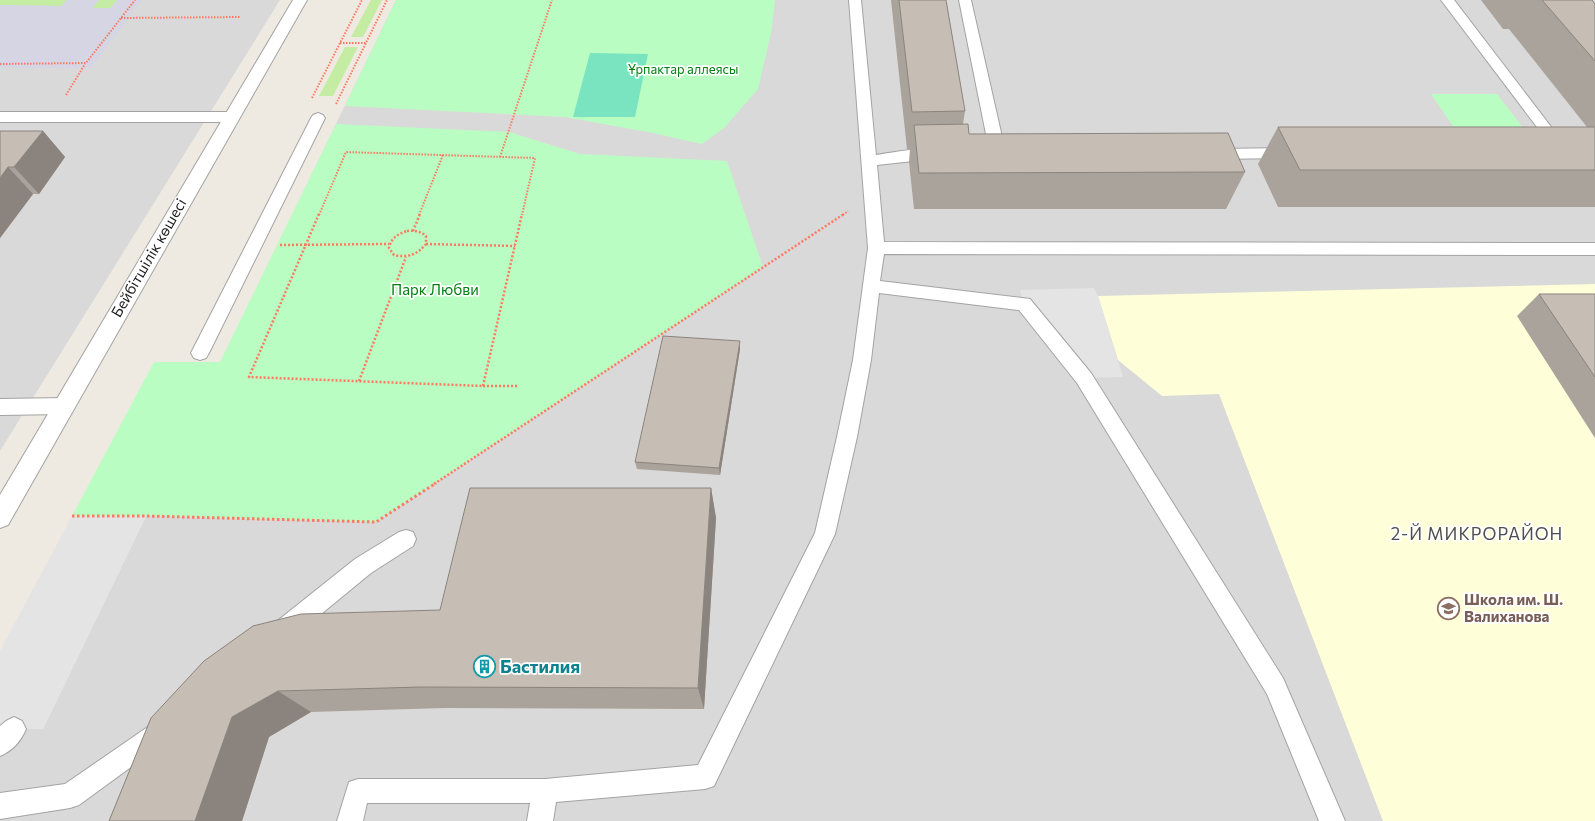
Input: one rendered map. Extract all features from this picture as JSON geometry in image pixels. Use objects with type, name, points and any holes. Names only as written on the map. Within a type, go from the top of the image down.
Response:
[{"type":"street","name":"Бейбітшілік көшесі","points":[[0,517],[231,116],[300,0]]},
{"type":"lane","points":[[350,821],[358,791],[544,791],[705,777],[825,534],[862,360],[876,248],[855,0]]},
{"type":"lane","points":[[965,0],[998,154]]},
{"type":"lane","points":[[1447,0],[1566,156],[1548,153]]},
{"type":"lane","points":[[0,117],[231,116]]},
{"type":"lane","points":[[200,353],[318,118]]},
{"type":"lane","points":[[1197,154],[1300,153]]},
{"type":"lane","points":[[982,155],[1014,154]]},
{"type":"lane","points":[[869,161],[906,156],[952,155]]},
{"type":"lane","points":[[876,248],[1595,249]]},
{"type":"lane","points":[[871,286],[1024,304],[1084,378],[1275,686],[1332,821]]},
{"type":"lane","points":[[0,407],[64,406]]},
{"type":"lane","points":[[271,641],[363,566],[406,539]]},
{"type":"lane","points":[[0,806],[70,796],[157,734],[175,719]]},
{"type":"lane","points":[[0,729],[14,729],[0,744]]},
{"type":"lane","points":[[540,821],[544,791]]},
{"type":"path","points":[[52,117],[86,63],[135,0]]},
{"type":"path","points":[[311,100],[362,0]]},
{"type":"path","points":[[334,107],[387,0]]},
{"type":"path","points":[[500,157],[552,0]]},
{"type":"path","points":[[120,18],[240,16]]},
{"type":"path","points":[[340,43],[366,43]]},
{"type":"path","points":[[0,64],[86,63]]},
{"type":"path","points":[[483,386],[535,158],[346,152],[249,377],[483,386],[518,386]]},
{"type":"path","points":[[413,230],[443,155]]},
{"type":"path","points":[[72,516],[146,516],[376,522],[872,196]]},
{"type":"path","points":[[413,230],[426,236],[426,244],[418,253],[406,257],[394,255],[389,248],[389,244],[392,239],[401,233],[413,230]]},
{"type":"path","points":[[254,246],[389,244]]},
{"type":"path","points":[[426,244],[515,246]]},
{"type":"path","points":[[358,381],[406,257]]},
{"type":"shaded area","points":[[0,0],[280,0],[0,451]]},
{"type":"shaded area","points":[[67,0],[99,0],[93,8],[111,8],[117,0],[142,0],[91,68],[0,68],[0,5],[61,6]]},
{"type":"shaded area","points":[[396,0],[1595,0],[1595,821],[0,821],[0,729],[43,729]]},
{"type":"shaded area","name":"Школа им. Ш. Валиханова","points":[[1595,284],[1595,821],[1383,821],[1219,394],[1162,396],[1118,360],[1098,296]]},
{"type":"shaded area","points":[[1094,288],[1098,296],[1123,377],[1084,378],[1024,304],[1020,290]]},
{"type":"shaded area","points":[[72,516],[146,516],[43,729],[0,729],[0,651]]},
{"type":"green space","points":[[0,0],[67,0],[61,6],[0,5]]},
{"type":"green space","points":[[99,0],[117,0],[111,8],[92,8]]},
{"type":"green space","points":[[371,0],[382,0],[363,37],[351,37]]},
{"type":"green space","name":"Ұрпактар аллеясы","points":[[396,0],[775,0],[771,33],[758,89],[724,128],[702,144],[653,133],[565,117],[345,106]]},
{"type":"green space","points":[[345,47],[358,47],[333,96],[319,96]]},
{"type":"green space","points":[[590,53],[648,54],[635,117],[573,117]]},
{"type":"green space","points":[[1431,94],[1497,94],[1524,129],[1455,129]]},
{"type":"green space","name":"Парк Любви","points":[[336,124],[509,132],[580,154],[727,161],[763,267],[376,522],[146,516],[72,516],[154,362],[220,362]]},
{"type":"building","points":[[899,0],[946,0],[965,111],[912,112]]},
{"type":"building","points":[[1542,0],[1592,0],[1595,4],[1595,61]]},
{"type":"building","points":[[968,124],[969,134],[1228,133],[1245,172],[919,173],[914,125]]},
{"type":"building","points":[[1278,127],[1595,127],[1595,170],[1300,170]]},
{"type":"building","points":[[0,131],[43,131],[14,167],[8,167],[0,178]]},
{"type":"building","points":[[1539,294],[1595,294],[1595,377]]},
{"type":"building","points":[[663,336],[740,341],[719,468],[635,462]]},
{"type":"building","name":"Бастилия","points":[[470,488],[711,488],[698,688],[421,687],[278,691],[232,717],[195,821],[109,821],[151,718],[204,661],[253,626],[301,614],[440,610]]},
{"type":"place","name":"Школа им. Ш. Валиханова","points":[[1448,609]]},
{"type":"place","name":"Бастилия","points":[[485,667]]},
{"type":"district","name":"2-Й МИКРОРАЙОН","points":[[1477,534]]}]
